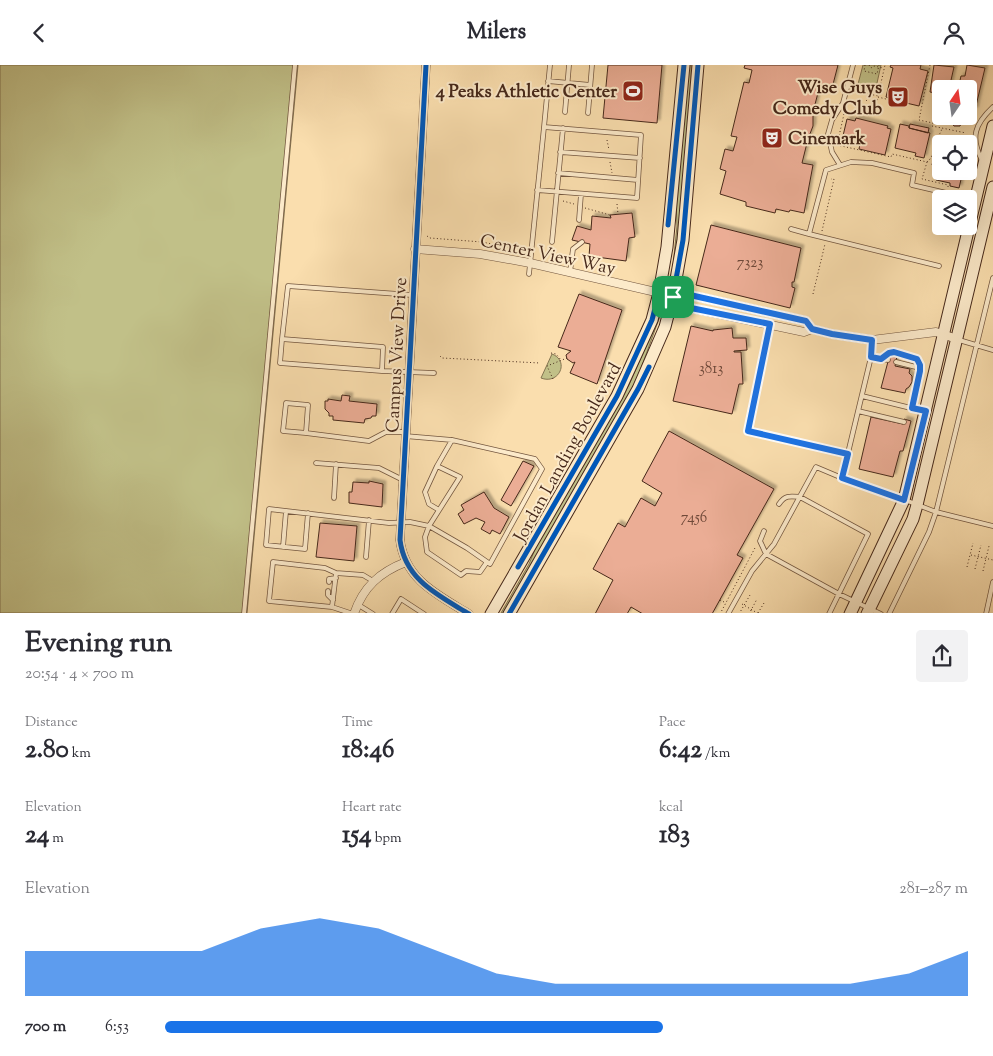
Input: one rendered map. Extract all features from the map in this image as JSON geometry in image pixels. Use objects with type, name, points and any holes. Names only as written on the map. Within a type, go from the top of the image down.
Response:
[{"type":"main road","name":"Jordan Landing Boulevard","points":[[491,613],[618,396],[652,320],[667,247],[684,65]]},
{"type":"main road","name":"Jordan Landing Boulevard","points":[[508,613],[638,389],[665,327],[673,297],[683,240],[698,65]]},
{"type":"main road","points":[[976,190],[993,125]]},
{"type":"main road","points":[[868,611],[913,519],[991,209],[993,187]]},
{"type":"main road","points":[[850,613],[904,500],[944,334],[965,235]]},
{"type":"street","name":"Campus View Drive","points":[[426,65],[402,480],[401,546],[406,562],[414,576],[425,586],[469,613]]},
{"type":"street","name":"Center View Way","points":[[415,249],[480,254],[530,263],[659,293],[673,297],[686,307],[804,332],[812,329],[872,340],[931,332],[957,339]]},
{"type":"street","name":"Center View Way","points":[[673,297],[690,295],[799,319],[806,321],[812,329]]},
{"type":"street","points":[[354,613],[364,591],[373,581],[385,572],[406,562]]},
{"type":"lane","points":[[244,613],[295,65]]},
{"type":"lane","points":[[529,274],[550,65]]},
{"type":"lane","points":[[565,112],[570,65]]},
{"type":"lane","points":[[588,113],[592,65]]},
{"type":"lane","points":[[840,165],[832,152],[828,134],[832,120],[842,103],[853,65]]},
{"type":"lane","points":[[548,81],[590,85]]},
{"type":"lane","points":[[984,164],[976,149],[975,133],[978,124],[993,107]]},
{"type":"lane","points":[[537,190],[637,198],[641,135],[544,127]]},
{"type":"lane","points":[[552,242],[563,128]]},
{"type":"lane","points":[[560,152],[640,158]]},
{"type":"lane","points":[[809,234],[824,175],[826,171],[840,165],[851,162],[872,163],[914,173],[912,185],[934,190]]},
{"type":"lane","points":[[558,173],[638,180]]},
{"type":"lane","points":[[580,220],[581,193]]},
{"type":"lane","points":[[977,204],[991,209]]},
{"type":"lane","points":[[791,229],[939,266]]},
{"type":"lane","points":[[570,272],[573,249],[582,242]]},
{"type":"lane","points":[[889,613],[925,540],[936,512],[993,278]]},
{"type":"lane","points":[[413,295],[288,286],[280,363],[408,373],[434,373]]},
{"type":"lane","points":[[770,324],[748,431],[848,454]]},
{"type":"lane","points":[[282,339],[383,347],[382,371]]},
{"type":"lane","points":[[957,339],[993,350]]},
{"type":"lane","points":[[842,478],[871,357],[872,340]]},
{"type":"lane","points":[[881,359],[889,353],[915,357],[919,361],[920,371],[912,408]]},
{"type":"lane","points":[[871,357],[888,360]]},
{"type":"lane","points":[[896,362],[916,367],[920,371]]},
{"type":"lane","points":[[862,396],[926,411]]},
{"type":"lane","points":[[306,433],[308,405],[286,403],[283,431],[369,441],[386,432],[405,434],[452,441],[535,459],[542,469],[488,563],[480,573],[466,571],[461,575],[427,552],[425,537],[429,526],[460,477],[438,466]]},
{"type":"lane","points":[[858,411],[904,422]]},
{"type":"lane","points":[[439,510],[429,504],[425,492],[452,441]]},
{"type":"lane","points":[[316,463],[379,468],[402,480]]},
{"type":"lane","points":[[334,499],[336,464]]},
{"type":"lane","points":[[728,613],[752,571],[774,544],[816,467],[936,512],[993,526]]},
{"type":"lane","points":[[779,504],[788,495],[800,497],[868,534],[829,613]]},
{"type":"lane","points":[[308,513],[305,549],[266,545],[269,509],[308,513],[369,520],[410,522],[429,526],[467,548],[488,563]]},
{"type":"lane","points":[[283,547],[286,511]]},
{"type":"lane","points":[[366,557],[369,520]]},
{"type":"lane","points":[[764,531],[760,541],[766,554],[839,594],[856,601],[868,611],[880,613]]},
{"type":"lane","points":[[354,613],[332,607],[269,601],[273,563],[325,568],[336,573],[364,575],[373,581]]},
{"type":"lane","points":[[332,607],[336,573]]},
{"type":"lane","points":[[329,582],[329,579],[336,579]]},
{"type":"lane","points":[[986,613],[993,582]]},
{"type":"lane","points":[[328,591],[328,595],[333,600]]},
{"type":"lane","points":[[392,613],[401,599],[424,613]]},
{"type":"lane","points":[[357,604],[373,613]]},
{"type":"path","points":[[865,65],[864,71],[877,74],[878,66]]},
{"type":"path","points":[[870,72],[874,65],[884,68]]},
{"type":"path","points":[[875,107],[885,65]]},
{"type":"path","points":[[930,65],[920,120],[933,123],[932,125],[942,128],[966,133]]},
{"type":"path","points":[[855,82],[854,90],[906,104],[906,107]]},
{"type":"path","points":[[866,101],[871,91]]},
{"type":"path","points":[[889,106],[894,101]]},
{"type":"path","points":[[844,114],[837,145],[891,157],[892,153],[927,162]]},
{"type":"path","points":[[942,128],[931,159],[927,162],[922,179],[948,185],[948,188],[955,189]]},
{"type":"path","points":[[813,294],[825,243],[822,231],[834,179],[824,175]]},
{"type":"path","points":[[563,201],[610,215]]},
{"type":"path","points":[[427,237],[482,242],[524,250]]},
{"type":"path","points":[[551,353],[556,354],[562,361]]},
{"type":"path","points":[[440,356],[442,358],[456,359],[540,363]]},
{"type":"path","points":[[553,379],[547,366],[566,358]]},
{"type":"path","points":[[720,613],[757,542]]},
{"type":"path","points":[[967,567],[973,543]]},
{"type":"path","points":[[975,569],[981,545]]},
{"type":"path","points":[[983,571],[989,546]]},
{"type":"path","points":[[970,555],[993,560]]},
{"type":"path","points":[[739,613],[750,595]]},
{"type":"path","points":[[749,613],[757,599]]},
{"type":"path","points":[[720,600],[726,603]]},
{"type":"path","points":[[739,602],[758,613],[764,603]]},
{"type":"shaded area","points":[[0,65],[298,65],[247,613],[0,613]]},
{"type":"shaded area","points":[[688,65],[691,65],[691,88],[680,229],[673,266],[677,226],[676,199]]},
{"type":"shaded area","points":[[863,65],[881,65],[875,92],[857,88]]},
{"type":"shaded area","points":[[659,311],[661,312],[660,316],[632,393],[504,613],[501,613],[529,564],[540,537],[629,385]]},
{"type":"shaded area","points":[[552,354],[560,362],[560,371],[553,378],[541,378]]},
{"type":"building","name":"4 Peaks Athletic Center","points":[[608,65],[662,65],[657,123],[603,118]]},
{"type":"building","name":"Cinemark","points":[[745,65],[838,65],[831,92],[819,89],[813,112],[813,126],[802,163],[813,165],[804,213],[776,209],[775,213],[746,206],[746,202],[720,194],[726,171],[720,169],[725,149],[733,151],[737,137],[731,136],[744,82],[749,83],[752,70],[744,68]]},
{"type":"building","points":[[891,65],[921,65],[920,69],[928,71],[919,106],[886,97],[893,68],[890,67]]},
{"type":"building","points":[[934,65],[954,67],[951,80],[932,80],[932,92],[930,92]]},
{"type":"building","points":[[967,65],[985,68],[978,97],[978,80],[960,80],[961,76],[965,76]]},
{"type":"building","points":[[856,118],[888,126],[887,128],[891,129],[885,155],[859,149],[860,144],[842,140],[847,119],[855,121]]},
{"type":"building","points":[[900,124],[930,133],[924,158],[915,156],[916,153],[895,148]]},
{"type":"building","points":[[910,124],[929,128],[928,133],[909,128]]},
{"type":"building","points":[[936,180],[961,180],[959,188],[950,186],[950,183]]},
{"type":"building","points":[[632,213],[635,237],[629,238],[626,261],[589,256],[590,244],[572,240],[577,226],[591,230],[592,216],[611,218],[610,215]]},
{"type":"building","points":[[711,225],[801,248],[794,282],[792,282],[792,287],[795,288],[790,308],[696,285]]},
{"type":"building","points":[[579,294],[622,310],[597,384],[570,373],[575,362],[573,363],[567,359],[566,355],[571,351],[558,347]]},
{"type":"building","points":[[691,326],[713,331],[732,328],[733,338],[746,338],[747,350],[734,351],[741,352],[743,384],[739,384],[732,414],[673,401]]},
{"type":"building","points":[[890,354],[897,356],[895,366],[910,369],[909,373],[912,376],[912,382],[905,393],[881,388]]},
{"type":"building","points":[[342,395],[350,396],[349,401],[377,404],[376,416],[365,419],[364,423],[333,420],[333,416],[329,416],[325,409],[325,401],[328,401],[328,399],[341,401]]},
{"type":"building","points":[[871,417],[903,424],[904,419],[911,421],[903,451],[900,451],[893,477],[859,469]]},
{"type":"building","points":[[669,431],[774,489],[737,555],[743,558],[713,613],[641,613],[631,607],[628,613],[596,613],[613,580],[593,569],[618,523],[625,527],[641,498],[655,506],[662,493],[642,481]]},
{"type":"building","points":[[523,461],[534,466],[511,506],[501,500]]},
{"type":"building","points":[[369,481],[383,484],[382,507],[349,503],[349,492],[352,492],[353,482],[369,483]]},
{"type":"building","points":[[484,492],[494,508],[509,517],[500,534],[492,530],[490,534],[481,529],[485,522],[476,518],[464,524],[458,514],[464,510],[461,505]]},
{"type":"building","points":[[320,523],[357,526],[354,561],[316,557]]},
{"type":"cycle path","points":[[426,65],[400,540],[403,554],[416,576],[435,593],[467,613]]},
{"type":"cycle path","points":[[668,225],[684,65]]},
{"type":"cycle path","points":[[673,296],[683,240],[698,65]]},
{"type":"cycle path","points":[[518,567],[617,396],[652,320],[659,293]]},
{"type":"cycle path","points":[[510,613],[649,367]]},
{"type":"place","name":"4 Peaks Athletic Center","points":[[633,91]]},
{"type":"place","name":"Wise Guys Comedy Club","points":[[898,97]]},
{"type":"place","name":"Cinemark","points":[[772,138]]},
{"type":"route","points":[[690,295],[806,321],[812,329],[832,334],[872,340],[871,357],[881,359],[894,352],[915,357],[919,361],[920,371],[912,408],[926,411],[904,500],[842,478],[848,454],[748,431],[770,324],[686,307],[673,297],[690,295]]}]
